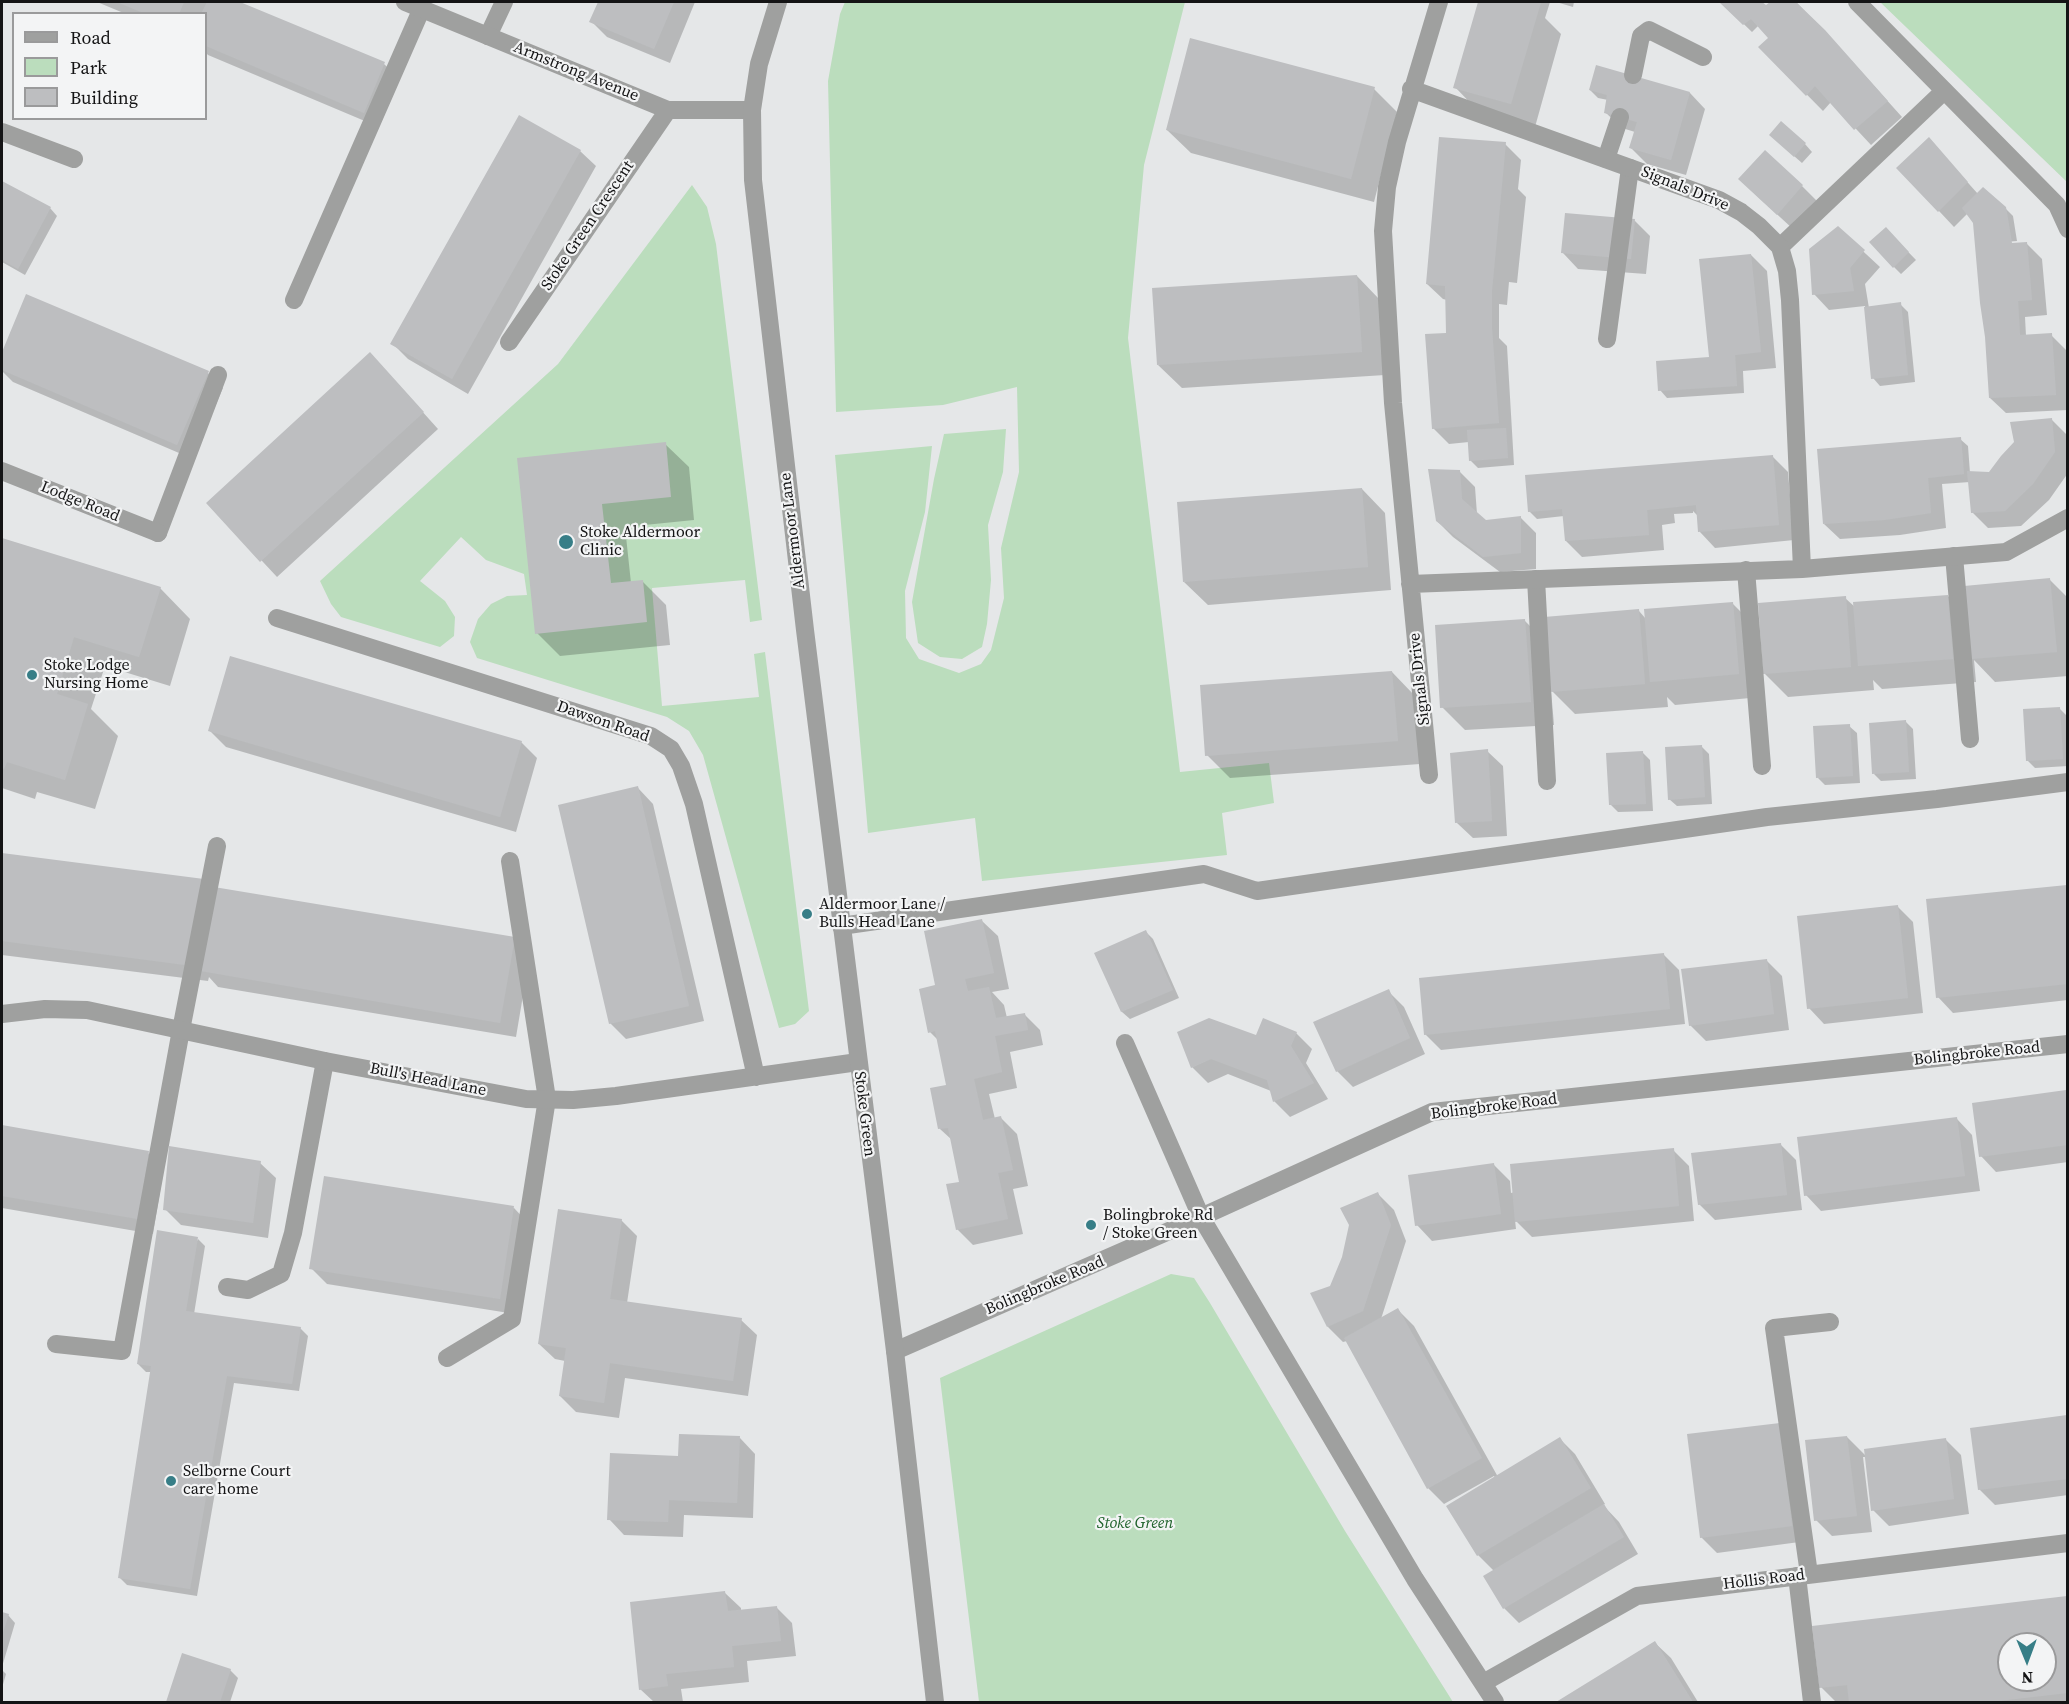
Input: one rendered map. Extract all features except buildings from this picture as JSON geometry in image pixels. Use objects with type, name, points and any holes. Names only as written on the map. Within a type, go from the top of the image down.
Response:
[{"type":"street","points":[[488,36],[504,2]]},
{"type":"street","name":"Aldermoor Lane","points":[[778,2],[759,64],[752,110],[754,192],[858,1062]]},
{"type":"street","name":"Signals Drive","points":[[1430,775],[1393,403],[1383,231],[1392,165],[1411,89],[1439,2]]},
{"type":"street","points":[[1857,2],[2057,206],[2067,229]]},
{"type":"street","points":[[294,300],[414,5]]},
{"type":"street","name":"Armstrong Avenue","points":[[414,5],[668,110],[752,110]]},
{"type":"street","points":[[1632,75],[1641,36],[1649,30],[1703,57]]},
{"type":"street","name":"Signals Drive","points":[[1411,89],[1719,200],[1741,212],[1759,226],[1780,248],[1787,271],[1790,300],[1802,568]]},
{"type":"street","points":[[1780,248],[1944,91]]},
{"type":"street","name":"Stoke Green Crescent","points":[[509,342],[668,110]]},
{"type":"street","points":[[1606,159],[1620,117]]},
{"type":"street","points":[[2,132],[74,159]]},
{"type":"street","points":[[1607,339],[1630,168]]},
{"type":"street","name":"Lodge Road","points":[[2,471],[158,533],[218,375]]},
{"type":"street","points":[[1410,584],[1802,568],[2006,552],[2067,518]]},
{"type":"street","points":[[1954,556],[1970,739]]},
{"type":"street","points":[[1746,570],[1762,766]]},
{"type":"street","points":[[1536,579],[1547,781]]},
{"type":"street","name":"Dawson Road","points":[[277,618],[651,736],[671,749],[681,766],[694,804],[756,1077]]},
{"type":"street","points":[[841,926],[1204,874],[1257,891],[1767,817],[1937,799],[2067,782]]},
{"type":"street","points":[[56,1344],[122,1351],[217,846]]},
{"type":"street","points":[[447,1358],[512,1319],[547,1099],[510,861]]},
{"type":"street","name":"Bull's Head Lane","points":[[2,1014],[45,1009],[87,1011],[526,1099],[573,1100],[616,1096],[858,1062]]},
{"type":"street","points":[[1125,1043],[1201,1217],[1415,1579],[1495,1702]]},
{"type":"street","name":"Bolingbroke Road","points":[[895,1350],[1201,1217],[1432,1112],[2067,1044]]},
{"type":"street","points":[[227,1287],[248,1290],[281,1274],[293,1233],[325,1060]]},
{"type":"street","name":"Stoke Green","points":[[858,1062],[895,1350],[935,1702]]},
{"type":"street","points":[[1812,1702],[1803,1575],[1774,1329],[1830,1322]]},
{"type":"street","name":"Hollis Road","points":[[1483,1683],[1637,1596],[2067,1543]]},
{"type":"green space","points":[[845,2],[1185,2],[1144,165],[1128,338],[1180,772],[1269,763],[1274,803],[1222,813],[1227,855],[982,881],[975,818],[868,833],[835,455],[932,446],[925,512],[905,591],[906,638],[919,659],[959,673],[981,664],[991,650],[1004,598],[1001,548],[1019,472],[1017,387],[943,405],[836,412],[828,81],[840,14]]},
{"type":"green space","points":[[1880,2],[2067,2],[2067,182]]},
{"type":"green space","points":[[692,185],[707,207],[716,244],[762,620],[750,622],[745,580],[652,588],[662,706],[759,697],[754,654],[765,652],[809,1011],[795,1024],[779,1028],[703,755],[689,731],[667,717],[477,658],[470,642],[478,619],[491,604],[507,596],[527,595],[524,574],[486,560],[461,537],[420,581],[445,601],[455,617],[454,636],[440,647],[341,617],[331,604],[320,581],[558,364]]},
{"type":"green space","points":[[1006,429],[1003,472],[988,525],[991,580],[987,624],[982,647],[962,659],[940,657],[918,643],[912,602],[944,434]]},
{"type":"green space","name":"Stoke Green","points":[[1171,1274],[1194,1278],[1345,1531],[1453,1702],[979,1702],[940,1378]]},
{"type":"place","name":"Stoke Aldermoor Clinic","points":[[566,542]]},
{"type":"place","name":"Stoke Lodge Nursing Home","points":[[32,675]]},
{"type":"place","name":"Aldermoor Lane / Bulls Head Lane","points":[[807,914]]},
{"type":"place","name":"Bolingbroke Rd / Stoke Green","points":[[1091,1225]]},
{"type":"place","name":"Selborne Court care home","points":[[171,1481]]}]
